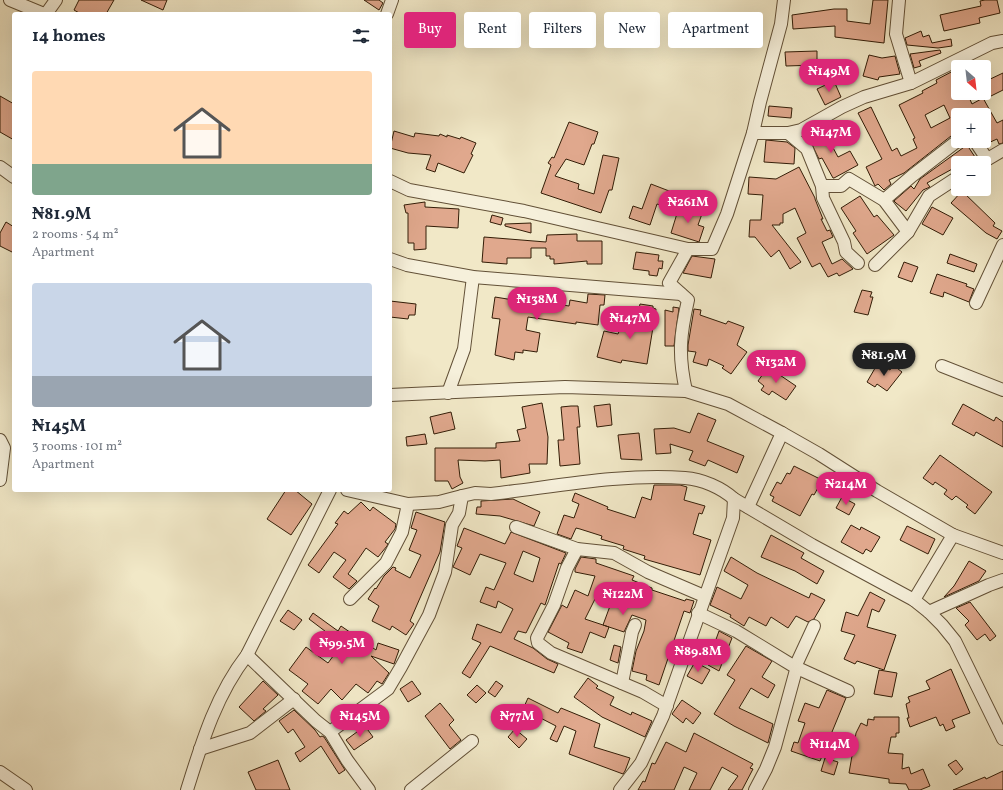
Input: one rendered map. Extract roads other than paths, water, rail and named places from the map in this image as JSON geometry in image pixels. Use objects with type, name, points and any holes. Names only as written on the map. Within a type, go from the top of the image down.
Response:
[{"type":"street","points":[[10,0],[40,12]]},
{"type":"street","points":[[47,12],[56,0]]},
{"type":"street","points":[[388,12],[392,0]]},
{"type":"street","points":[[392,182],[410,190],[524,211],[688,249],[712,249],[727,214],[753,134],[781,24],[784,0]]},
{"type":"street","points":[[899,0],[896,34],[911,82]]},
{"type":"street","points":[[753,134],[788,133],[801,130],[842,107],[911,82],[992,43],[1003,41]]},
{"type":"street","points":[[788,133],[807,149],[822,186],[823,198],[844,242],[846,252],[858,263]]},
{"type":"street","points":[[884,200],[912,176],[944,154],[951,147]]},
{"type":"street","points":[[991,157],[1003,150]]},
{"type":"street","points":[[0,166],[12,175]]},
{"type":"street","points":[[822,186],[841,186],[849,179],[884,200],[908,232]]},
{"type":"street","points":[[875,265],[908,232],[930,196],[951,182]]},
{"type":"street","points":[[976,303],[1003,246]]},
{"type":"street","points":[[686,391],[682,373],[680,335],[688,300],[669,283],[688,249]]},
{"type":"street","points":[[392,260],[407,265],[473,277],[681,294]]},
{"type":"street","points":[[448,393],[464,349],[473,277]]},
{"type":"street","points":[[942,366],[1003,390]]},
{"type":"street","points":[[392,395],[565,387],[686,391],[728,404],[819,454],[877,491],[953,535],[1003,553]]},
{"type":"street","points":[[748,507],[782,433]]},
{"type":"street","points":[[0,440],[4,448],[0,480]]},
{"type":"street","points":[[356,492],[408,504],[439,502],[475,494],[491,494],[608,480],[686,478],[704,483],[726,492],[734,499],[812,545],[914,600],[929,612],[955,641],[1003,738]]},
{"type":"street","points":[[187,790],[200,749],[218,701],[231,675],[247,655],[329,492]]},
{"type":"street","points":[[330,732],[388,689],[401,667],[429,615],[445,572],[452,525],[458,513],[462,496]]},
{"type":"street","points":[[620,790],[641,763],[667,706],[698,613],[733,518],[734,499]]},
{"type":"street","points":[[350,599],[386,563],[402,532],[408,504]]},
{"type":"street","points":[[516,527],[577,549],[614,554],[648,572],[704,596]]},
{"type":"street","points":[[914,600],[953,535]]},
{"type":"street","points":[[577,549],[566,568],[554,605],[537,638],[538,643],[551,653],[643,692],[667,706]]},
{"type":"street","points":[[929,612],[1003,580]]},
{"type":"street","points":[[698,613],[736,632],[795,667],[848,691]]},
{"type":"street","points":[[622,683],[632,632],[635,624]]},
{"type":"street","points":[[755,790],[775,747],[795,680],[795,667],[814,626]]},
{"type":"street","points":[[247,655],[316,721],[330,732],[346,760],[369,790]]},
{"type":"street","points":[[200,749],[250,733],[294,699]]},
{"type":"street","points":[[411,790],[472,741]]},
{"type":"street","points":[[0,772],[26,790]]}]
